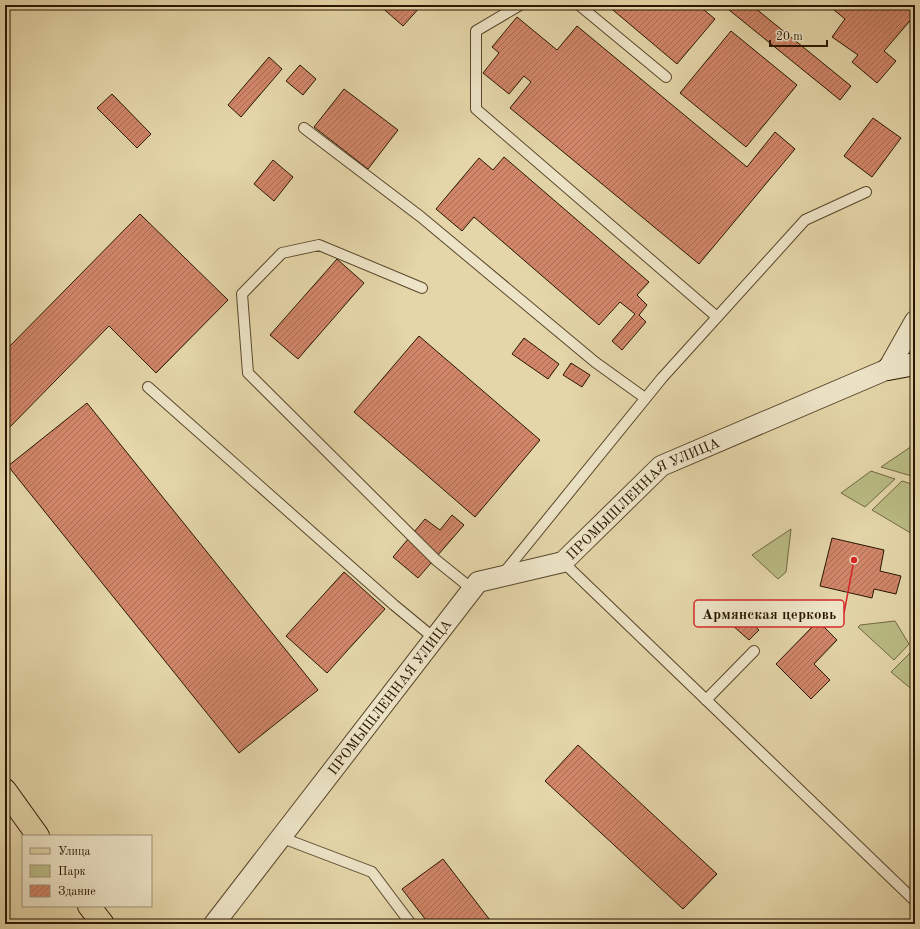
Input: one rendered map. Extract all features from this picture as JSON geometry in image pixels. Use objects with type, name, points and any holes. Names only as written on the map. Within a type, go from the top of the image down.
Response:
[{"type":"main road","points":[[5,790],[37,835]]},
{"type":"main road","points":[[90,907],[103,924]]},
{"type":"street","points":[[888,369],[915,321]]},
{"type":"street","points":[[888,369],[915,364]]},
{"type":"street","name":"ПРОМЫШЛЕННАЯ УЛИЦА","points":[[214,924],[478,582],[563,562],[661,466],[888,369]]},
{"type":"lane","points":[[520,5],[476,31],[476,109],[717,317]]},
{"type":"lane","points":[[579,5],[666,77]]},
{"type":"lane","points":[[304,128],[421,217],[596,362],[645,398]]},
{"type":"lane","points":[[501,577],[645,398],[805,220],[866,192]]},
{"type":"lane","points":[[422,288],[319,245],[282,253],[242,294],[248,373],[436,560],[472,589]]},
{"type":"lane","points":[[148,387],[394,605],[434,638]]},
{"type":"lane","points":[[563,562],[915,901]]},
{"type":"lane","points":[[706,700],[754,651]]},
{"type":"lane","points":[[280,837],[372,872],[411,924]]},
{"type":"green space","points":[[915,444],[915,477],[881,467]]},
{"type":"green space","points":[[871,471],[895,479],[865,507],[841,493]]},
{"type":"green space","points":[[902,481],[915,485],[914,535],[872,510]]},
{"type":"green space","points":[[791,529],[786,572],[778,579],[752,555]]},
{"type":"green space","points":[[895,621],[909,644],[894,660],[858,627],[860,625]]},
{"type":"green space","points":[[915,648],[915,692],[891,672]]},
{"type":"building","points":[[379,5],[422,5],[403,26]]},
{"type":"building","points":[[607,5],[698,5],[715,19],[677,64]]},
{"type":"building","points":[[723,5],[757,5],[755,8],[851,86],[840,100]]},
{"type":"building","points":[[828,5],[915,5],[915,15],[884,51],[896,61],[877,83],[852,62],[858,55],[832,37],[845,19]]},
{"type":"building","points":[[517,17],[557,50],[577,26],[747,167],[775,132],[795,149],[699,264],[510,108],[531,82],[524,76],[509,94],[483,73],[499,53],[492,47]]},
{"type":"building","points":[[731,31],[797,85],[746,147],[680,93]]},
{"type":"building","points":[[269,57],[282,69],[241,117],[228,105]]},
{"type":"building","points":[[300,65],[316,79],[303,95],[286,81]]},
{"type":"building","points":[[344,89],[398,130],[368,169],[314,127]]},
{"type":"building","points":[[112,94],[151,134],[137,148],[97,108]]},
{"type":"building","points":[[873,118],[901,138],[872,177],[844,156]]},
{"type":"building","points":[[504,157],[649,282],[637,295],[647,305],[639,315],[646,322],[622,350],[612,341],[635,314],[620,302],[599,325],[474,217],[462,231],[436,209],[479,158],[493,170]]},
{"type":"building","points":[[273,160],[293,177],[274,201],[254,184]]},
{"type":"building","points":[[140,214],[228,300],[156,373],[109,326],[5,432],[5,351]]},
{"type":"building","points":[[337,259],[364,283],[298,359],[270,335]]},
{"type":"building","points":[[419,336],[540,440],[475,517],[354,412]]},
{"type":"building","points":[[524,338],[559,364],[548,379],[512,354]]},
{"type":"building","points":[[571,363],[590,375],[582,387],[563,375]]},
{"type":"building","points":[[87,403],[318,690],[239,753],[8,466]]},
{"type":"building","points":[[452,515],[464,525],[418,578],[393,557],[425,519],[440,530]]},
{"type":"building","points":[[832,538],[884,550],[880,571],[901,576],[896,594],[874,589],[872,598],[820,586]]},
{"type":"building","points":[[344,572],[385,609],[327,673],[286,636]]},
{"type":"building","points":[[742,615],[759,630],[749,640],[732,625]]},
{"type":"building","points":[[818,621],[837,640],[814,664],[830,680],[811,699],[776,664]]},
{"type":"building","points":[[578,745],[717,874],[683,909],[545,781]]},
{"type":"building","points":[[443,859],[493,924],[429,924],[402,889]]},
{"type":"place","name":"Армянская церковь","points":[[854,560]]}]
